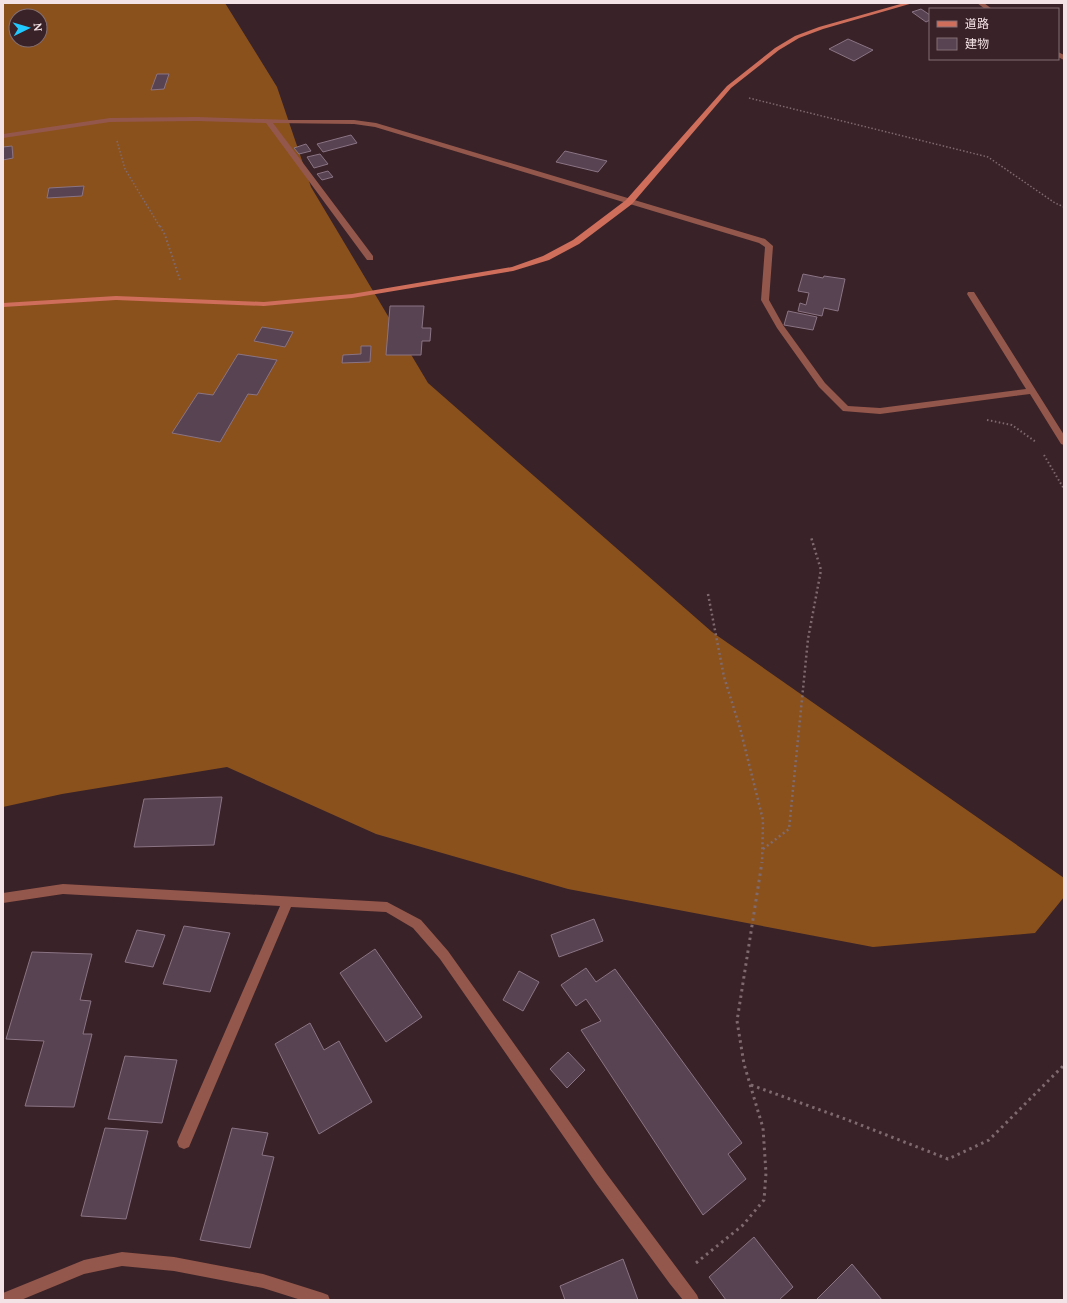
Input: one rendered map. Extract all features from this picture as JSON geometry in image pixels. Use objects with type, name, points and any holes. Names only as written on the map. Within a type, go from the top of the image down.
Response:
[{"type":"street","points":[[3,306],[116,298],[264,304],[352,296],[513,269],[546,258],[576,242],[629,202],[725,93],[777,49],[798,37],[821,28],[910,3]]},
{"type":"street","points":[[3,136],[110,120],[197,119],[354,122],[376,125],[762,241],[769,246],[765,300],[780,326],[822,385],[846,409],[880,411],[1032,391]]},
{"type":"street","points":[[268,121],[370,258]]},
{"type":"street","points":[[971,294],[1064,442]]},
{"type":"street","points":[[3,898],[63,889],[387,907],[417,924],[444,955],[601,1178],[692,1300]]},
{"type":"street","points":[[184,1142],[288,901]]},
{"type":"street","points":[[4,1300],[84,1267],[122,1259],[174,1264],[263,1281],[323,1300]]},
{"type":"path","points":[[725,93],[988,157],[1055,203],[1064,207]]},
{"type":"path","points":[[110,120],[125,169],[165,235],[187,301]]},
{"type":"path","points":[[984,419],[1012,425],[1037,442]]},
{"type":"path","points":[[1040,449],[1064,489]]},
{"type":"path","points":[[762,850],[789,829],[808,639],[821,570],[811,537]]},
{"type":"path","points":[[675,1279],[743,1225],[764,1200],[766,1172],[763,1128],[744,1064],[737,1021],[760,870],[763,820],[740,728],[724,678],[708,594]]},
{"type":"path","points":[[751,1085],[848,1120],[948,1159],[989,1140],[1064,1065]]},
{"type":"shaded area","points":[[3,3],[225,3],[277,87],[311,187],[428,383],[712,632],[1064,878],[1064,897],[1035,933],[873,947],[568,889],[376,834],[227,767],[62,794],[3,807]]},
{"type":"building","points":[[921,9],[929,14],[929,20],[926,22],[912,12]]},
{"type":"building","points":[[848,39],[873,50],[854,61],[829,49]]},
{"type":"building","points":[[157,74],[169,74],[164,89],[151,90]]},
{"type":"building","points":[[351,135],[357,143],[323,152],[317,144]]},
{"type":"building","points":[[306,144],[311,151],[299,154],[294,148]]},
{"type":"building","points":[[12,146],[13,158],[3,160],[3,147]]},
{"type":"building","points":[[565,151],[607,161],[598,172],[556,162]]},
{"type":"building","points":[[320,154],[328,164],[314,168],[307,157]]},
{"type":"building","points":[[328,171],[333,177],[322,180],[317,174]]},
{"type":"building","points":[[84,186],[82,196],[47,198],[49,188]]},
{"type":"building","points":[[803,274],[823,278],[824,276],[845,279],[838,311],[824,308],[822,316],[798,311],[800,303],[806,305],[809,293],[798,291]]},
{"type":"building","points":[[390,306],[424,306],[422,328],[431,328],[430,341],[422,341],[421,355],[386,355]]},
{"type":"building","points":[[788,311],[817,317],[813,330],[784,325]]},
{"type":"building","points":[[262,327],[293,332],[285,347],[254,341]]},
{"type":"building","points":[[361,346],[371,346],[370,362],[342,363],[343,355],[361,354]]},
{"type":"building","points":[[238,354],[277,360],[257,395],[248,394],[220,442],[172,433],[198,393],[213,395]]},
{"type":"building","points":[[222,797],[214,845],[134,847],[144,799]]},
{"type":"building","points":[[594,919],[603,941],[559,957],[551,935]]},
{"type":"building","points":[[184,926],[230,933],[210,992],[163,984]]},
{"type":"building","points":[[137,930],[165,935],[153,967],[125,962]]},
{"type":"building","points":[[375,949],[422,1017],[386,1042],[340,973]]},
{"type":"building","points":[[32,952],[92,954],[80,1000],[91,1001],[83,1034],[92,1034],[74,1107],[25,1106],[44,1041],[6,1039]]},
{"type":"building","points":[[586,968],[596,982],[615,969],[742,1143],[728,1154],[746,1179],[703,1215],[581,1030],[601,1021],[586,999],[576,1006],[561,985]]},
{"type":"building","points":[[519,971],[539,982],[523,1011],[503,1000]]},
{"type":"building","points":[[310,1023],[324,1050],[339,1041],[372,1102],[319,1134],[275,1044]]},
{"type":"building","points":[[568,1052],[585,1070],[567,1088],[550,1069]]},
{"type":"building","points":[[125,1056],[177,1060],[162,1123],[108,1119]]},
{"type":"building","points":[[105,1128],[148,1131],[126,1219],[81,1216]]},
{"type":"building","points":[[232,1128],[268,1133],[262,1155],[274,1157],[250,1248],[200,1240]]},
{"type":"building","points":[[754,1237],[793,1287],[779,1300],[726,1300],[709,1277]]},
{"type":"building","points":[[623,1259],[638,1300],[565,1300],[560,1286]]},
{"type":"building","points":[[852,1264],[882,1300],[816,1300]]}]
